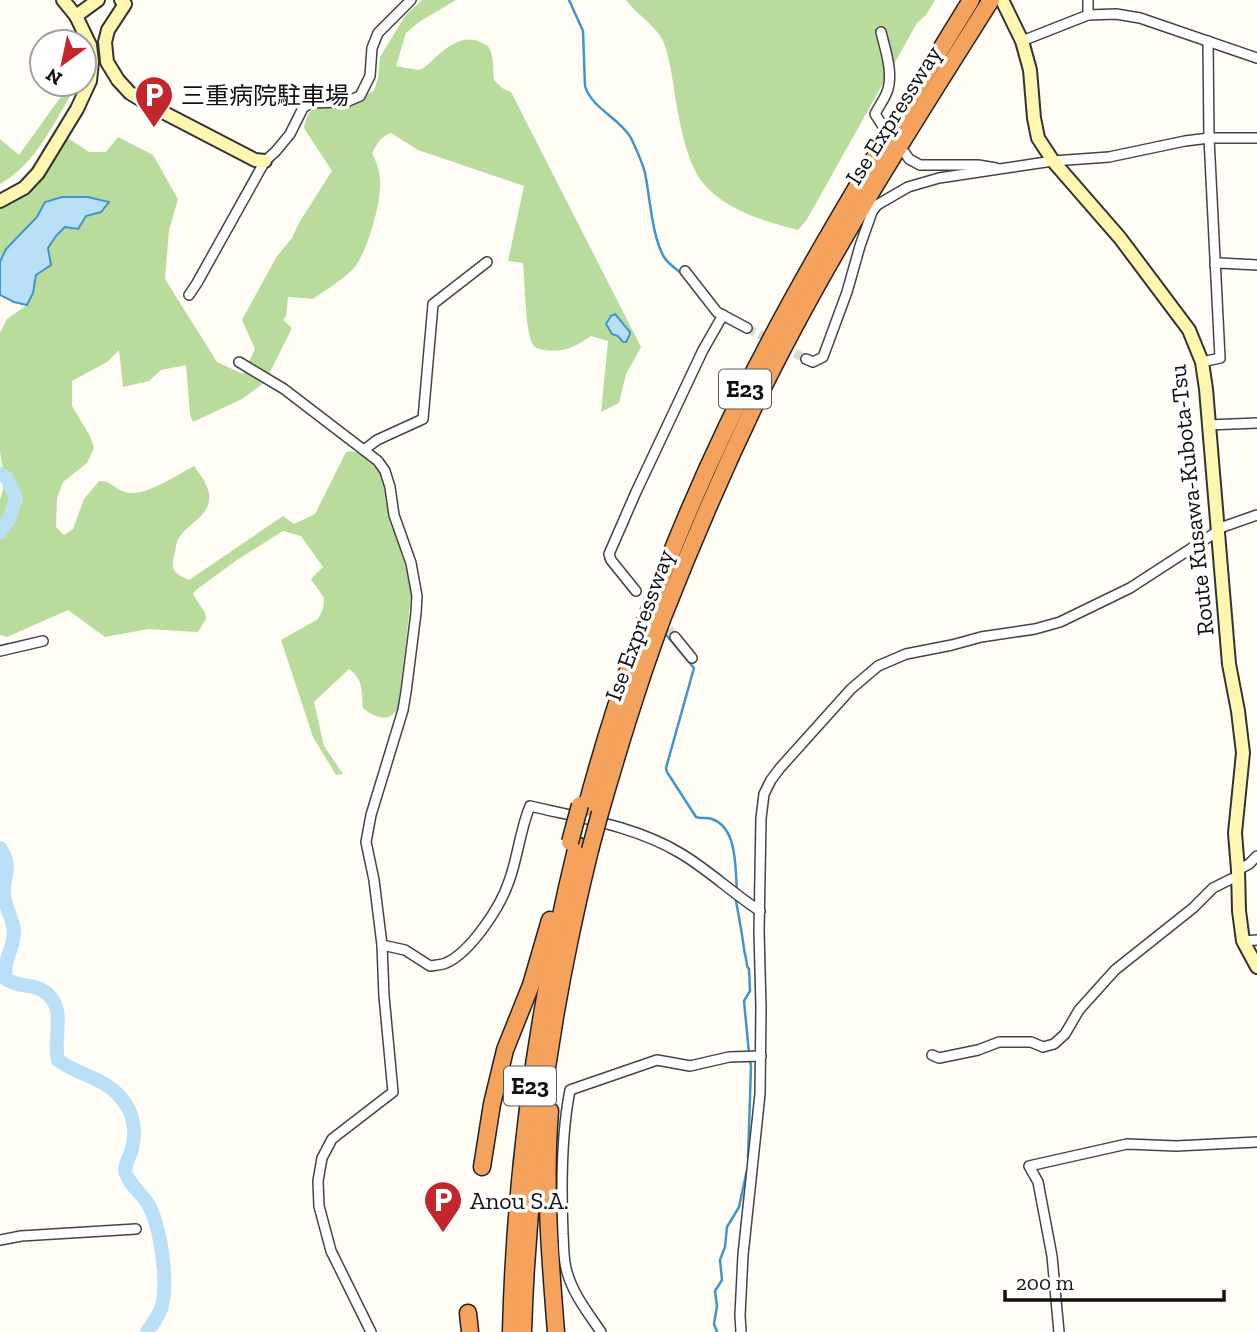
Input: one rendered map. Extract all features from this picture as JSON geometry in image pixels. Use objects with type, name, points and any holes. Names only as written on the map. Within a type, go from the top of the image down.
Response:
[{"type":"highway","name":"Ise Expressway","points":[[511,1332],[517,1210],[529,1091],[541,1012],[559,922],[602,747],[650,606],[717,447],[784,315],[895,123],[983,2]]},
{"type":"highway","name":"Ise Expressway","points":[[588,809],[624,733],[663,618],[698,531],[759,397],[848,231],[983,2]]},
{"type":"highway","name":"Ise Expressway","points":[[523,1332],[535,1152],[560,990],[576,909],[579,845]]},
{"type":"highway","points":[[482,1167],[492,1104],[505,1050],[531,985],[559,887],[579,845]]},
{"type":"highway","points":[[556,1332],[547,1166],[560,990]]},
{"type":"highway","points":[[468,1313],[470,1332]]},
{"type":"main road","points":[[0,201],[24,188],[38,173],[87,90],[92,53],[76,16],[63,0]]},
{"type":"main road","points":[[76,16],[98,0]]},
{"type":"main road","points":[[121,0],[125,4],[108,30],[105,42],[107,62],[118,80],[130,93],[153,107],[255,160],[265,161]]},
{"type":"main road","name":"Route Kusawa-Kubota-Tsu","points":[[1002,0],[1022,41],[1030,71],[1038,138],[1155,282],[1189,330],[1202,362],[1229,664],[1243,753],[1235,834],[1239,911],[1243,941],[1257,967]]},
{"type":"street","points":[[189,295],[265,161],[290,134],[303,108],[310,103],[346,102],[359,96],[370,76],[372,48],[378,33],[411,0]]},
{"type":"street","points":[[1088,0],[1088,15]]},
{"type":"street","points":[[1022,41],[1088,15],[1116,14],[1140,18],[1257,58]]},
{"type":"street","points":[[881,32],[889,84],[874,114],[884,128]]},
{"type":"street","points":[[1202,362],[1220,358],[1209,138],[1208,41]]},
{"type":"street","points":[[806,359],[813,362],[823,357],[847,292],[869,218],[877,205],[908,187],[998,169],[1109,157],[1185,141],[1257,138]]},
{"type":"street","points":[[905,153],[909,159],[920,165],[978,165],[998,169]]},
{"type":"street","points":[[364,450],[377,440],[423,419],[433,304],[487,262]]},
{"type":"street","points":[[1215,265],[1257,265]]},
{"type":"street","points":[[685,271],[713,308],[747,328]]},
{"type":"street","points":[[636,591],[611,560],[610,551],[703,350],[723,315]]},
{"type":"street","points":[[239,362],[284,388],[378,461],[385,471],[390,487],[394,515],[411,563],[417,596],[403,710],[380,780],[366,842],[382,945],[393,1092],[332,1139],[322,1158],[317,1189],[331,1251],[371,1332]]},
{"type":"street","points":[[1208,425],[1257,423]]},
{"type":"street","points":[[741,1332],[743,1255],[758,1116],[753,1057],[760,911],[761,818],[766,789],[779,768],[864,677],[878,666],[906,654],[1060,622],[1130,588],[1218,530],[1257,515]]},
{"type":"street","points":[[675,637],[692,658]]},
{"type":"street","points":[[0,651],[43,641]]},
{"type":"street","points":[[382,945],[405,950],[430,966],[446,963],[461,952],[486,924],[508,885],[530,806],[629,830],[651,839],[687,857],[760,911]]},
{"type":"street","points":[[932,1055],[939,1058],[978,1050],[999,1042],[1031,1042],[1043,1046],[1054,1044],[1065,1034],[1079,1010],[1115,970],[1193,908],[1213,888],[1238,874],[1257,856]]},
{"type":"street","points":[[1243,941],[1257,940]]},
{"type":"street","points":[[601,1332],[577,1296],[565,1266],[563,1174],[570,1090],[657,1060],[690,1066],[729,1058],[753,1057]]},
{"type":"street","points":[[1059,1332],[1052,1256],[1038,1182],[1029,1166],[1127,1144],[1177,1146],[1257,1142]]},
{"type":"street","points":[[0,1240],[136,1230]]},
{"type":"green space","points":[[422,0],[456,0],[406,33],[396,66],[418,70],[424,68],[449,46],[464,40],[480,42],[490,49],[494,80],[511,92],[641,347],[626,374],[619,403],[601,412],[608,341],[591,336],[569,348],[551,351],[536,348],[531,341],[523,263],[508,261],[524,186],[418,150],[391,133],[382,138],[372,153],[379,173],[379,201],[358,262],[349,273],[313,299],[288,297],[283,320],[292,328],[265,382],[242,399],[193,422],[190,415],[186,365],[161,370],[149,381],[123,387],[119,350],[107,362],[72,381],[72,406],[94,448],[87,463],[63,482],[57,498],[56,527],[64,535],[73,529],[84,499],[99,481],[107,482],[125,492],[141,492],[194,466],[207,487],[208,506],[179,537],[173,561],[175,572],[189,580],[283,516],[294,524],[315,514],[346,452],[363,454],[377,465],[386,486],[391,518],[412,589],[398,709],[386,718],[365,710],[359,681],[349,669],[314,702],[324,746],[343,774],[336,775],[313,737],[281,640],[318,619],[323,609],[324,598],[311,579],[323,567],[301,536],[283,531],[196,590],[193,594],[206,619],[198,632],[148,629],[105,637],[68,610],[7,637],[0,635],[0,500],[3,470],[0,452],[0,333],[7,319],[27,305],[33,293],[36,275],[56,236],[65,227],[101,212],[109,202],[88,197],[45,202],[37,217],[6,249],[0,262],[0,209],[37,186],[68,138],[89,152],[106,152],[118,137],[153,155],[178,199],[169,230],[165,279],[217,362],[243,374],[255,349],[242,320],[277,256],[292,238],[332,171],[304,128],[308,115],[317,107],[356,103],[374,90],[380,57],[405,16]]},
{"type":"green space","points":[[626,0],[935,0],[926,15],[917,23],[806,221],[798,230],[758,218],[731,206],[700,179],[685,142],[665,45],[654,28]]},
{"type":"green space","points":[[60,98],[69,98],[34,154],[13,176],[0,184],[0,139],[19,155]]},
{"type":"water","points":[[62,197],[88,197],[109,202],[101,212],[86,216],[78,229],[65,227],[56,236],[48,248],[51,265],[36,275],[33,293],[27,305],[0,295],[0,262],[6,249],[37,217],[45,202]]},
{"type":"water","points":[[615,314],[630,332],[626,342],[612,334],[606,324]]},
{"type":"waterway","points":[[569,0],[583,31],[585,86],[594,101],[631,138],[645,173],[660,249],[666,260],[684,276]]},
{"type":"waterway","points":[[694,289],[714,314]]},
{"type":"waterway","points":[[671,408],[677,395]]},
{"type":"waterway","points":[[0,474],[7,478],[16,498],[10,517],[0,532]]},
{"type":"waterway","points":[[606,555],[605,559],[609,565],[633,595]]},
{"type":"waterway","points":[[663,631],[694,668],[667,772],[696,817],[712,819],[727,831],[734,850],[737,891]]},
{"type":"waterway","points":[[0,848],[6,861],[4,895],[14,932],[6,966],[6,979],[38,988],[50,996],[57,1012],[58,1060],[110,1087],[125,1103],[132,1119],[133,1143],[125,1171],[153,1214],[164,1271],[161,1309],[147,1332]]},
{"type":"waterway","points":[[736,901],[749,969],[750,991],[744,1001],[749,1053]]},
{"type":"waterway","points":[[748,1157],[750,1059]]},
{"type":"waterway","points":[[717,1332],[714,1324],[717,1306],[715,1291],[722,1280],[720,1260],[725,1247],[727,1227],[739,1207],[747,1170]]},
{"type":"tunnel","points":[[747,328],[806,359]]},
{"type":"tunnel","points":[[660,619],[675,637]]},
{"type":"place","name":"三重病院駐車場","points":[[154,129]]},
{"type":"place","name":"Anou S.A.","points":[[443,1234]]}]
